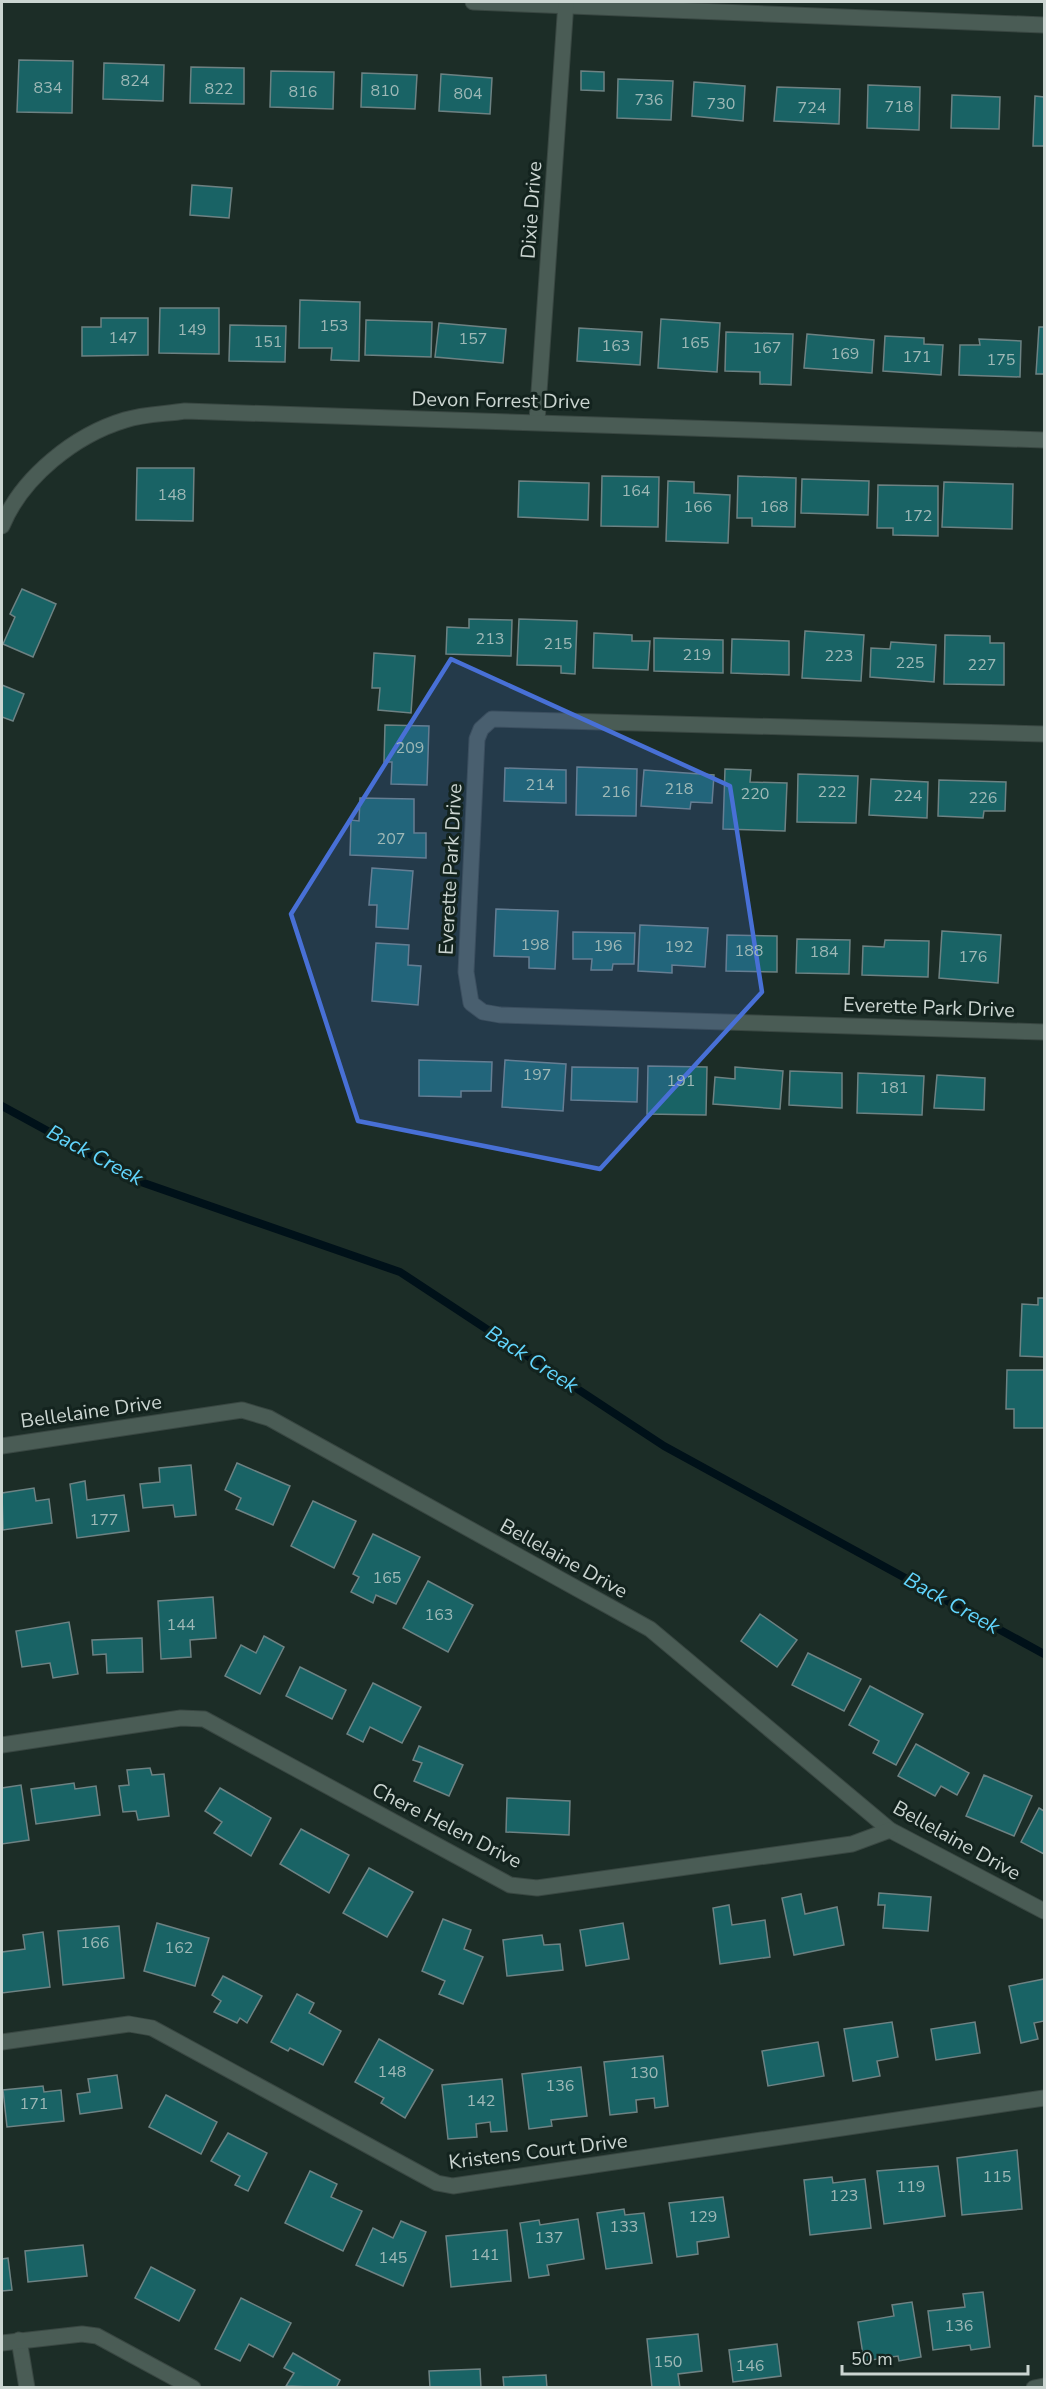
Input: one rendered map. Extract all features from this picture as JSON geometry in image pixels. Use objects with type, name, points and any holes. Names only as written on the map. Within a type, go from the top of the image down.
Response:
[{"type":"street","points":[[472,2],[566,3],[1044,25]]},
{"type":"street","name":"Dixie Drive","points":[[537,421],[566,3]]},
{"type":"street","name":"Devon Forrest Drive","points":[[2,526],[24,490],[47,465],[83,438],[126,420],[185,411],[537,421],[1044,440]]},
{"type":"street","name":"Everette Park Drive","points":[[1044,734],[492,718],[481,729],[477,739],[466,972],[471,1003],[483,1012],[500,1015],[1044,1032]]},
{"type":"street","name":"Bellelaine Drive","points":[[2,1446],[242,1410],[269,1418],[650,1629],[890,1830],[1044,1911]]},
{"type":"street","name":"Chere Helen Drive","points":[[2,1745],[181,1718],[204,1719],[510,1885],[537,1888],[852,1844],[890,1830]]},
{"type":"street","name":"Kristens Court Drive","points":[[2,2042],[129,2024],[152,2028],[437,2183],[453,2186],[1044,2098]]},
{"type":"street","points":[[2,2343],[82,2334],[97,2336],[193,2388]]},
{"type":"street","points":[[19,2340],[27,2388]]},
{"type":"street","points":[[1034,2388],[1044,2386]]},
{"type":"highlighted area","points":[[451,659],[730,786],[762,992],[600,1169],[358,1121],[291,914]]},
{"type":"building","points":[[19,60],[73,61],[72,113],[17,112]]},
{"type":"building","points":[[104,63],[164,65],[163,101],[103,99]]},
{"type":"building","points":[[191,67],[244,68],[244,104],[190,103]]},
{"type":"building","points":[[271,71],[334,72],[333,109],[270,107]]},
{"type":"building","points":[[581,71],[604,72],[604,91],[581,90]]},
{"type":"building","points":[[362,73],[417,75],[415,109],[361,107]]},
{"type":"building","points":[[441,74],[492,78],[490,114],[439,111]]},
{"type":"building","points":[[618,79],[673,81],[671,120],[617,118]]},
{"type":"building","points":[[694,82],[745,86],[743,121],[692,116]]},
{"type":"building","points":[[868,85],[920,87],[919,130],[867,128]]},
{"type":"building","points":[[777,87],[840,89],[839,124],[774,121]]},
{"type":"building","points":[[952,95],[1000,97],[999,129],[951,128]]},
{"type":"building","points":[[1035,96],[1044,97],[1044,146],[1033,146]]},
{"type":"building","points":[[192,185],[232,188],[229,218],[190,215]]},
{"type":"building","points":[[300,300],[360,302],[359,361],[331,360],[332,348],[299,348]]},
{"type":"building","points":[[160,308],[219,308],[219,354],[159,353]]},
{"type":"building","points":[[101,318],[148,318],[148,355],[82,356],[82,327],[101,327]]},
{"type":"building","points":[[661,319],[720,323],[717,372],[658,368]]},
{"type":"building","points":[[366,320],[432,322],[431,357],[365,355]]},
{"type":"building","points":[[439,323],[506,329],[503,363],[435,357]]},
{"type":"building","points":[[230,325],[286,326],[285,362],[229,361]]},
{"type":"building","points":[[1039,327],[1044,327],[1044,374],[1036,374]]},
{"type":"building","points":[[579,328],[642,332],[640,365],[577,361]]},
{"type":"building","points":[[726,332],[793,334],[791,385],[760,384],[760,372],[725,371]]},
{"type":"building","points":[[807,334],[874,340],[872,373],[804,368]]},
{"type":"building","points":[[885,336],[924,338],[924,344],[943,345],[941,375],[883,371]]},
{"type":"building","points":[[979,339],[1021,341],[1020,377],[959,375],[960,345],[980,345]]},
{"type":"building","points":[[137,468],[194,468],[193,521],[136,520]]},
{"type":"building","points":[[602,476],[659,477],[658,527],[601,526]]},
{"type":"building","points":[[738,476],[796,478],[795,527],[752,526],[752,518],[737,518]]},
{"type":"building","points":[[802,479],[869,481],[868,515],[801,513]]},
{"type":"building","points":[[519,481],[589,483],[588,520],[518,517]]},
{"type":"building","points":[[668,481],[694,482],[694,493],[730,495],[728,543],[666,541]]},
{"type":"building","points":[[944,482],[1013,484],[1012,529],[942,527]]},
{"type":"building","points":[[878,485],[938,486],[938,536],[893,535],[893,528],[877,528]]},
{"type":"building","points":[[22,589],[56,604],[33,657],[3,644],[15,617],[10,614]]},
{"type":"building","points":[[469,619],[512,620],[511,656],[446,654],[447,627],[469,628]]},
{"type":"building","points":[[519,619],[577,621],[575,674],[561,673],[561,666],[517,665]]},
{"type":"building","points":[[805,631],[864,635],[861,681],[802,678]]},
{"type":"building","points":[[594,633],[632,635],[632,641],[650,641],[648,670],[593,668]]},
{"type":"building","points":[[945,635],[990,636],[990,643],[1004,643],[1004,685],[944,684]]},
{"type":"building","points":[[654,638],[723,640],[723,673],[654,671]]},
{"type":"building","points":[[732,639],[789,641],[789,675],[731,673]]},
{"type":"building","points":[[891,642],[936,645],[934,682],[870,677],[871,648],[890,649]]},
{"type":"building","points":[[374,653],[415,656],[411,713],[378,710],[380,688],[372,688]]},
{"type":"building","points":[[2,685],[24,694],[13,721],[2,717]]},
{"type":"building","points":[[385,725],[429,726],[427,785],[391,784],[392,762],[384,762]]},
{"type":"building","points":[[577,767],[637,769],[636,816],[576,815]]},
{"type":"building","points":[[505,768],[566,770],[566,803],[504,801]]},
{"type":"building","points":[[725,769],[751,770],[750,782],[787,783],[785,831],[723,829]]},
{"type":"building","points":[[644,770],[714,775],[712,803],[691,802],[690,809],[641,806]]},
{"type":"building","points":[[798,774],[858,776],[856,823],[797,822]]},
{"type":"building","points":[[871,779],[928,782],[927,818],[869,815]]},
{"type":"building","points":[[939,780],[1006,782],[1005,811],[984,811],[983,818],[938,816]]},
{"type":"building","points":[[360,798],[414,799],[414,833],[426,833],[426,858],[350,855],[351,820],[359,821]]},
{"type":"building","points":[[372,868],[413,871],[408,929],[376,927],[377,905],[369,905]]},
{"type":"building","points":[[496,909],[558,911],[555,969],[529,968],[529,957],[494,956]]},
{"type":"building","points":[[640,925],[708,928],[705,967],[672,965],[672,973],[638,971]]},
{"type":"building","points":[[942,931],[1001,935],[998,983],[939,978]]},
{"type":"building","points":[[573,932],[635,933],[634,964],[613,964],[612,970],[591,970],[592,959],[573,959]]},
{"type":"building","points":[[727,935],[777,936],[777,972],[726,971]]},
{"type":"building","points":[[797,939],[850,940],[849,974],[796,973]]},
{"type":"building","points":[[885,940],[929,941],[928,977],[862,975],[863,946],[884,947]]},
{"type":"building","points":[[376,943],[409,945],[408,965],[421,966],[418,1005],[372,1001]]},
{"type":"building","points":[[419,1060],[492,1062],[491,1091],[461,1091],[461,1097],[419,1096]]},
{"type":"building","points":[[505,1060],[566,1064],[563,1111],[502,1107]]},
{"type":"building","points":[[648,1066],[707,1067],[706,1115],[647,1114]]},
{"type":"building","points":[[572,1067],[638,1068],[637,1102],[571,1100]]},
{"type":"building","points":[[735,1067],[783,1071],[780,1109],[713,1104],[715,1077],[735,1079]]},
{"type":"building","points":[[790,1071],[842,1073],[842,1108],[789,1105]]},
{"type":"building","points":[[858,1073],[924,1076],[922,1115],[857,1113]]},
{"type":"building","points":[[937,1075],[985,1078],[984,1110],[934,1108]]},
{"type":"building","points":[[1038,1298],[1044,1298],[1044,1357],[1020,1356],[1022,1304],[1038,1305]]},
{"type":"building","points":[[1007,1370],[1044,1370],[1044,1428],[1014,1428],[1014,1409],[1006,1409]]},
{"type":"building","points":[[237,1463],[290,1486],[273,1525],[236,1509],[241,1498],[225,1490]]},
{"type":"building","points":[[191,1465],[196,1515],[175,1517],[173,1505],[143,1508],[140,1484],[160,1482],[159,1468]]},
{"type":"building","points":[[85,1481],[87,1500],[124,1495],[129,1531],[77,1538],[70,1484]]},
{"type":"building","points":[[34,1488],[36,1501],[49,1499],[52,1523],[3,1530],[2,1493]]},
{"type":"building","points":[[313,1501],[356,1521],[334,1568],[291,1546]]},
{"type":"building","points":[[373,1534],[420,1557],[396,1604],[376,1595],[373,1603],[351,1592],[359,1577],[353,1574]]},
{"type":"building","points":[[428,1581],[473,1605],[448,1652],[403,1628]]},
{"type":"building","points":[[213,1597],[216,1638],[190,1640],[191,1657],[161,1659],[158,1601]]},
{"type":"building","points":[[760,1614],[797,1640],[777,1667],[741,1641]]},
{"type":"building","points":[[69,1622],[78,1674],[53,1678],[50,1663],[22,1667],[16,1631]]},
{"type":"building","points":[[264,1636],[284,1647],[260,1694],[225,1676],[241,1645],[256,1653]]},
{"type":"building","points":[[142,1638],[143,1672],[107,1673],[106,1654],[93,1655],[92,1640]]},
{"type":"building","points":[[808,1653],[861,1679],[844,1711],[792,1685]]},
{"type":"building","points":[[300,1667],[346,1690],[332,1719],[286,1696]]},
{"type":"building","points":[[373,1683],[421,1707],[402,1743],[370,1727],[363,1742],[347,1734]]},
{"type":"building","points":[[870,1686],[923,1714],[896,1765],[873,1753],[879,1741],[849,1725]]},
{"type":"building","points":[[916,1744],[969,1773],[957,1795],[941,1786],[935,1796],[898,1776]]},
{"type":"building","points":[[419,1746],[463,1765],[449,1796],[414,1781],[422,1763],[413,1760]]},
{"type":"building","points":[[150,1768],[152,1775],[164,1774],[169,1816],[138,1820],[136,1811],[123,1812],[119,1786],[129,1785],[127,1770]]},
{"type":"building","points":[[984,1775],[1032,1796],[1014,1836],[966,1816]]},
{"type":"building","points":[[74,1783],[75,1789],[96,1786],[100,1815],[36,1824],[31,1789]]},
{"type":"building","points":[[21,1785],[29,1840],[2,1844],[2,1788]]},
{"type":"building","points":[[220,1788],[271,1818],[251,1856],[214,1833],[222,1822],[205,1811]]},
{"type":"building","points":[[507,1798],[570,1801],[569,1835],[506,1832]]},
{"type":"building","points":[[1039,1808],[1044,1811],[1044,1854],[1021,1842]]},
{"type":"building","points":[[301,1829],[349,1855],[329,1893],[280,1864]]},
{"type":"building","points":[[369,1868],[413,1892],[387,1937],[343,1913]]},
{"type":"building","points":[[879,1893],[931,1897],[928,1931],[883,1928],[885,1905],[878,1905]]},
{"type":"building","points":[[801,1894],[805,1914],[837,1907],[844,1945],[794,1955],[782,1898]]},
{"type":"building","points":[[729,1905],[732,1925],[765,1920],[770,1957],[720,1964],[713,1908]]},
{"type":"building","points":[[443,1919],[471,1930],[464,1949],[483,1957],[463,2004],[439,1994],[445,1981],[422,1971]]},
{"type":"building","points":[[157,1923],[209,1938],[195,1986],[144,1971]]},
{"type":"building","points":[[623,1923],[629,1959],[586,1966],[580,1930]]},
{"type":"building","points":[[119,1926],[124,1978],[63,1985],[58,1931]]},
{"type":"building","points":[[43,1932],[50,1987],[2,1993],[2,1952],[25,1949],[23,1935]]},
{"type":"building","points":[[542,1935],[544,1945],[560,1944],[563,1970],[507,1976],[503,1940]]},
{"type":"building","points":[[223,1976],[262,1996],[247,2023],[240,2018],[237,2023],[214,2012],[221,2001],[212,1995]]},
{"type":"building","points":[[1044,1979],[1044,2021],[1034,2023],[1038,2039],[1021,2043],[1009,1986]]},
{"type":"building","points":[[297,1994],[314,2003],[309,2013],[341,2031],[323,2065],[290,2048],[288,2051],[271,2042]]},
{"type":"building","points":[[892,2022],[898,2057],[877,2061],[880,2076],[853,2081],[844,2029]]},
{"type":"building","points":[[975,2022],[980,2053],[936,2060],[931,2029]]},
{"type":"building","points":[[379,2039],[433,2070],[405,2118],[381,2103],[384,2098],[355,2082]]},
{"type":"building","points":[[818,2042],[824,2076],[768,2086],[762,2051]]},
{"type":"building","points":[[663,2056],[668,2106],[655,2108],[654,2098],[636,2100],[637,2112],[610,2115],[604,2062]]},
{"type":"building","points":[[581,2067],[587,2116],[551,2120],[552,2126],[529,2129],[522,2074]]},
{"type":"building","points":[[117,2075],[122,2108],[80,2114],[77,2094],[90,2092],[88,2079]]},
{"type":"building","points":[[502,2079],[507,2131],[491,2132],[490,2122],[476,2124],[477,2137],[448,2139],[442,2085]]},
{"type":"building","points":[[43,2086],[44,2092],[61,2090],[64,2121],[7,2127],[3,2090]]},
{"type":"building","points":[[166,2095],[217,2122],[201,2154],[149,2127]]},
{"type":"building","points":[[228,2133],[267,2153],[248,2191],[235,2185],[240,2176],[211,2161]]},
{"type":"building","points":[[1017,2150],[1022,2209],[962,2215],[957,2158]]},
{"type":"building","points":[[938,2166],[945,2216],[884,2224],[877,2171]]},
{"type":"building","points":[[310,2171],[337,2184],[331,2197],[362,2211],[343,2251],[285,2223]]},
{"type":"building","points":[[832,2177],[833,2183],[865,2179],[871,2228],[810,2235],[804,2180]]},
{"type":"building","points":[[723,2197],[729,2237],[697,2242],[698,2254],[677,2257],[669,2203]]},
{"type":"building","points":[[624,2209],[625,2215],[644,2213],[652,2263],[606,2269],[597,2213]]},
{"type":"building","points":[[578,2219],[584,2259],[547,2265],[549,2275],[529,2278],[520,2223],[539,2220],[540,2225]]},
{"type":"building","points":[[401,2221],[426,2232],[403,2286],[356,2265],[373,2228],[393,2238]]},
{"type":"building","points":[[507,2230],[511,2281],[451,2287],[446,2236]]},
{"type":"building","points":[[83,2245],[87,2276],[28,2282],[25,2251]]},
{"type":"building","points":[[8,2258],[12,2290],[2,2291],[2,2259]]},
{"type":"building","points":[[151,2267],[195,2290],[179,2321],[135,2298]]},
{"type":"building","points":[[983,2292],[990,2347],[971,2350],[970,2345],[933,2350],[928,2311],[965,2307],[963,2294]]},
{"type":"building","points":[[241,2298],[291,2323],[273,2357],[249,2344],[240,2361],[215,2349]]},
{"type":"building","points":[[912,2302],[921,2357],[899,2361],[898,2356],[864,2361],[858,2322],[894,2316],[892,2305]]},
{"type":"building","points":[[698,2334],[702,2371],[678,2374],[680,2388],[652,2388],[647,2339]]},
{"type":"building","points":[[777,2344],[781,2376],[733,2382],[729,2350]]},
{"type":"building","points":[[293,2353],[340,2380],[336,2388],[286,2386],[294,2373],[284,2368]]},
{"type":"building","points":[[480,2369],[481,2388],[430,2388],[429,2371]]},
{"type":"building","points":[[546,2375],[547,2388],[504,2388],[503,2377]]},
{"type":"waterway","name":"Back Creek","points":[[2,1106],[141,1182],[400,1272],[664,1446],[1044,1654]]}]
